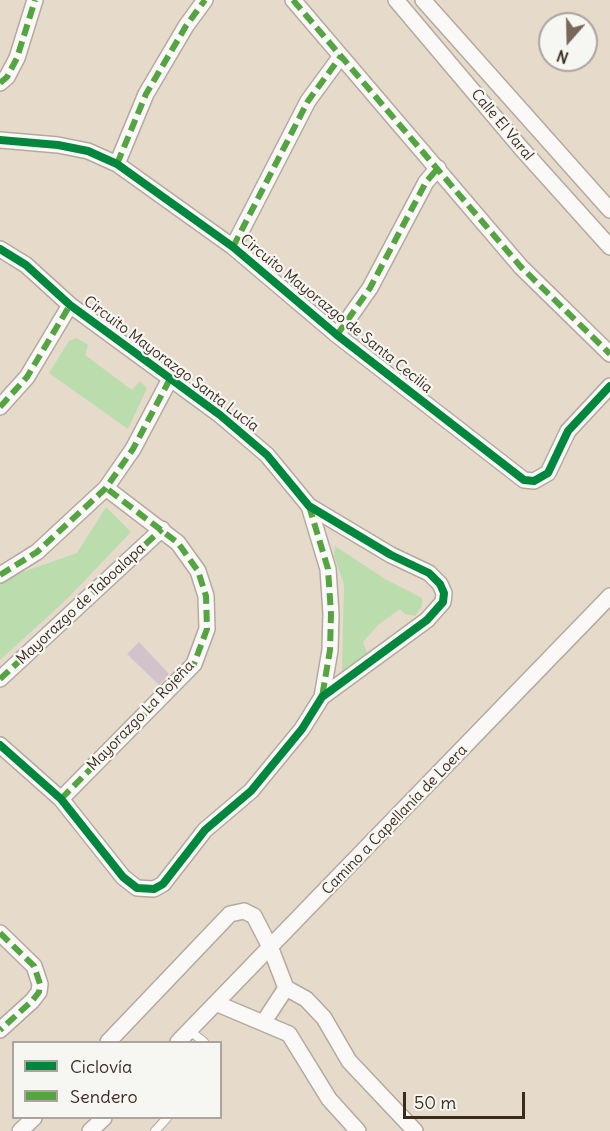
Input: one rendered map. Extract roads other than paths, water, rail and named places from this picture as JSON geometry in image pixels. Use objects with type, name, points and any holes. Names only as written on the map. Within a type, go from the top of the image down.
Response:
[{"type":"street","points":[[0,83],[7,76],[17,58],[35,0]]},
{"type":"street","points":[[117,164],[146,94],[186,26],[205,0]]},
{"type":"street","points":[[293,0],[521,267],[610,354]]},
{"type":"street","name":"Calle El Varal","points":[[396,0],[610,247]]},
{"type":"street","points":[[423,0],[610,210]]},
{"type":"street","points":[[233,247],[308,101],[341,56]]},
{"type":"street","name":"Circuito Mayorazgo de Santa Cecilia","points":[[0,140],[58,145],[88,151],[117,164],[233,247],[337,335],[524,480],[534,481],[548,473],[568,431],[610,386]]},
{"type":"street","points":[[337,335],[370,288],[426,182],[438,168]]},
{"type":"street","name":"Circuito Mayorazgo Santa Lucía","points":[[0,249],[26,265],[70,305],[171,377],[267,455],[309,506],[391,555],[429,573],[440,584],[444,593],[443,602],[427,620],[322,697],[302,729],[251,791],[205,830],[169,877],[154,889],[137,888],[123,877],[61,799],[0,745]]},
{"type":"street","points":[[0,407],[27,377],[70,305]]},
{"type":"street","points":[[0,575],[38,552],[106,488],[134,449],[171,377]]},
{"type":"street","name":"Mayorazgo La Rojeña","points":[[61,799],[194,664],[204,641],[206,596],[198,571],[178,543],[106,488]]},
{"type":"street","name":"Circuito Mayorazgo Santa Lucía","points":[[309,506],[328,569],[331,614],[330,650],[322,697]]},
{"type":"street","name":"Mayorazgo de Taboalapa","points":[[0,679],[162,530]]},
{"type":"street","name":"Camino a Capellanía de Loera","points":[[179,1041],[218,1004],[610,596]]},
{"type":"street","points":[[109,1041],[230,914],[244,911],[254,916],[271,949],[286,988],[306,999],[324,1018],[349,1061],[415,1131]]},
{"type":"street","points":[[0,933],[34,966],[40,984],[39,992],[32,1001],[0,1030]]},
{"type":"street","points":[[263,1023],[286,988]]},
{"type":"street","points":[[218,1004],[289,1034],[329,1099],[358,1131]]},
{"type":"street","points":[[20,1131],[33,1119]]},
{"type":"lane","points":[[190,1031],[203,1041]]},
{"type":"lane","points":[[155,1131],[166,1119]]}]
